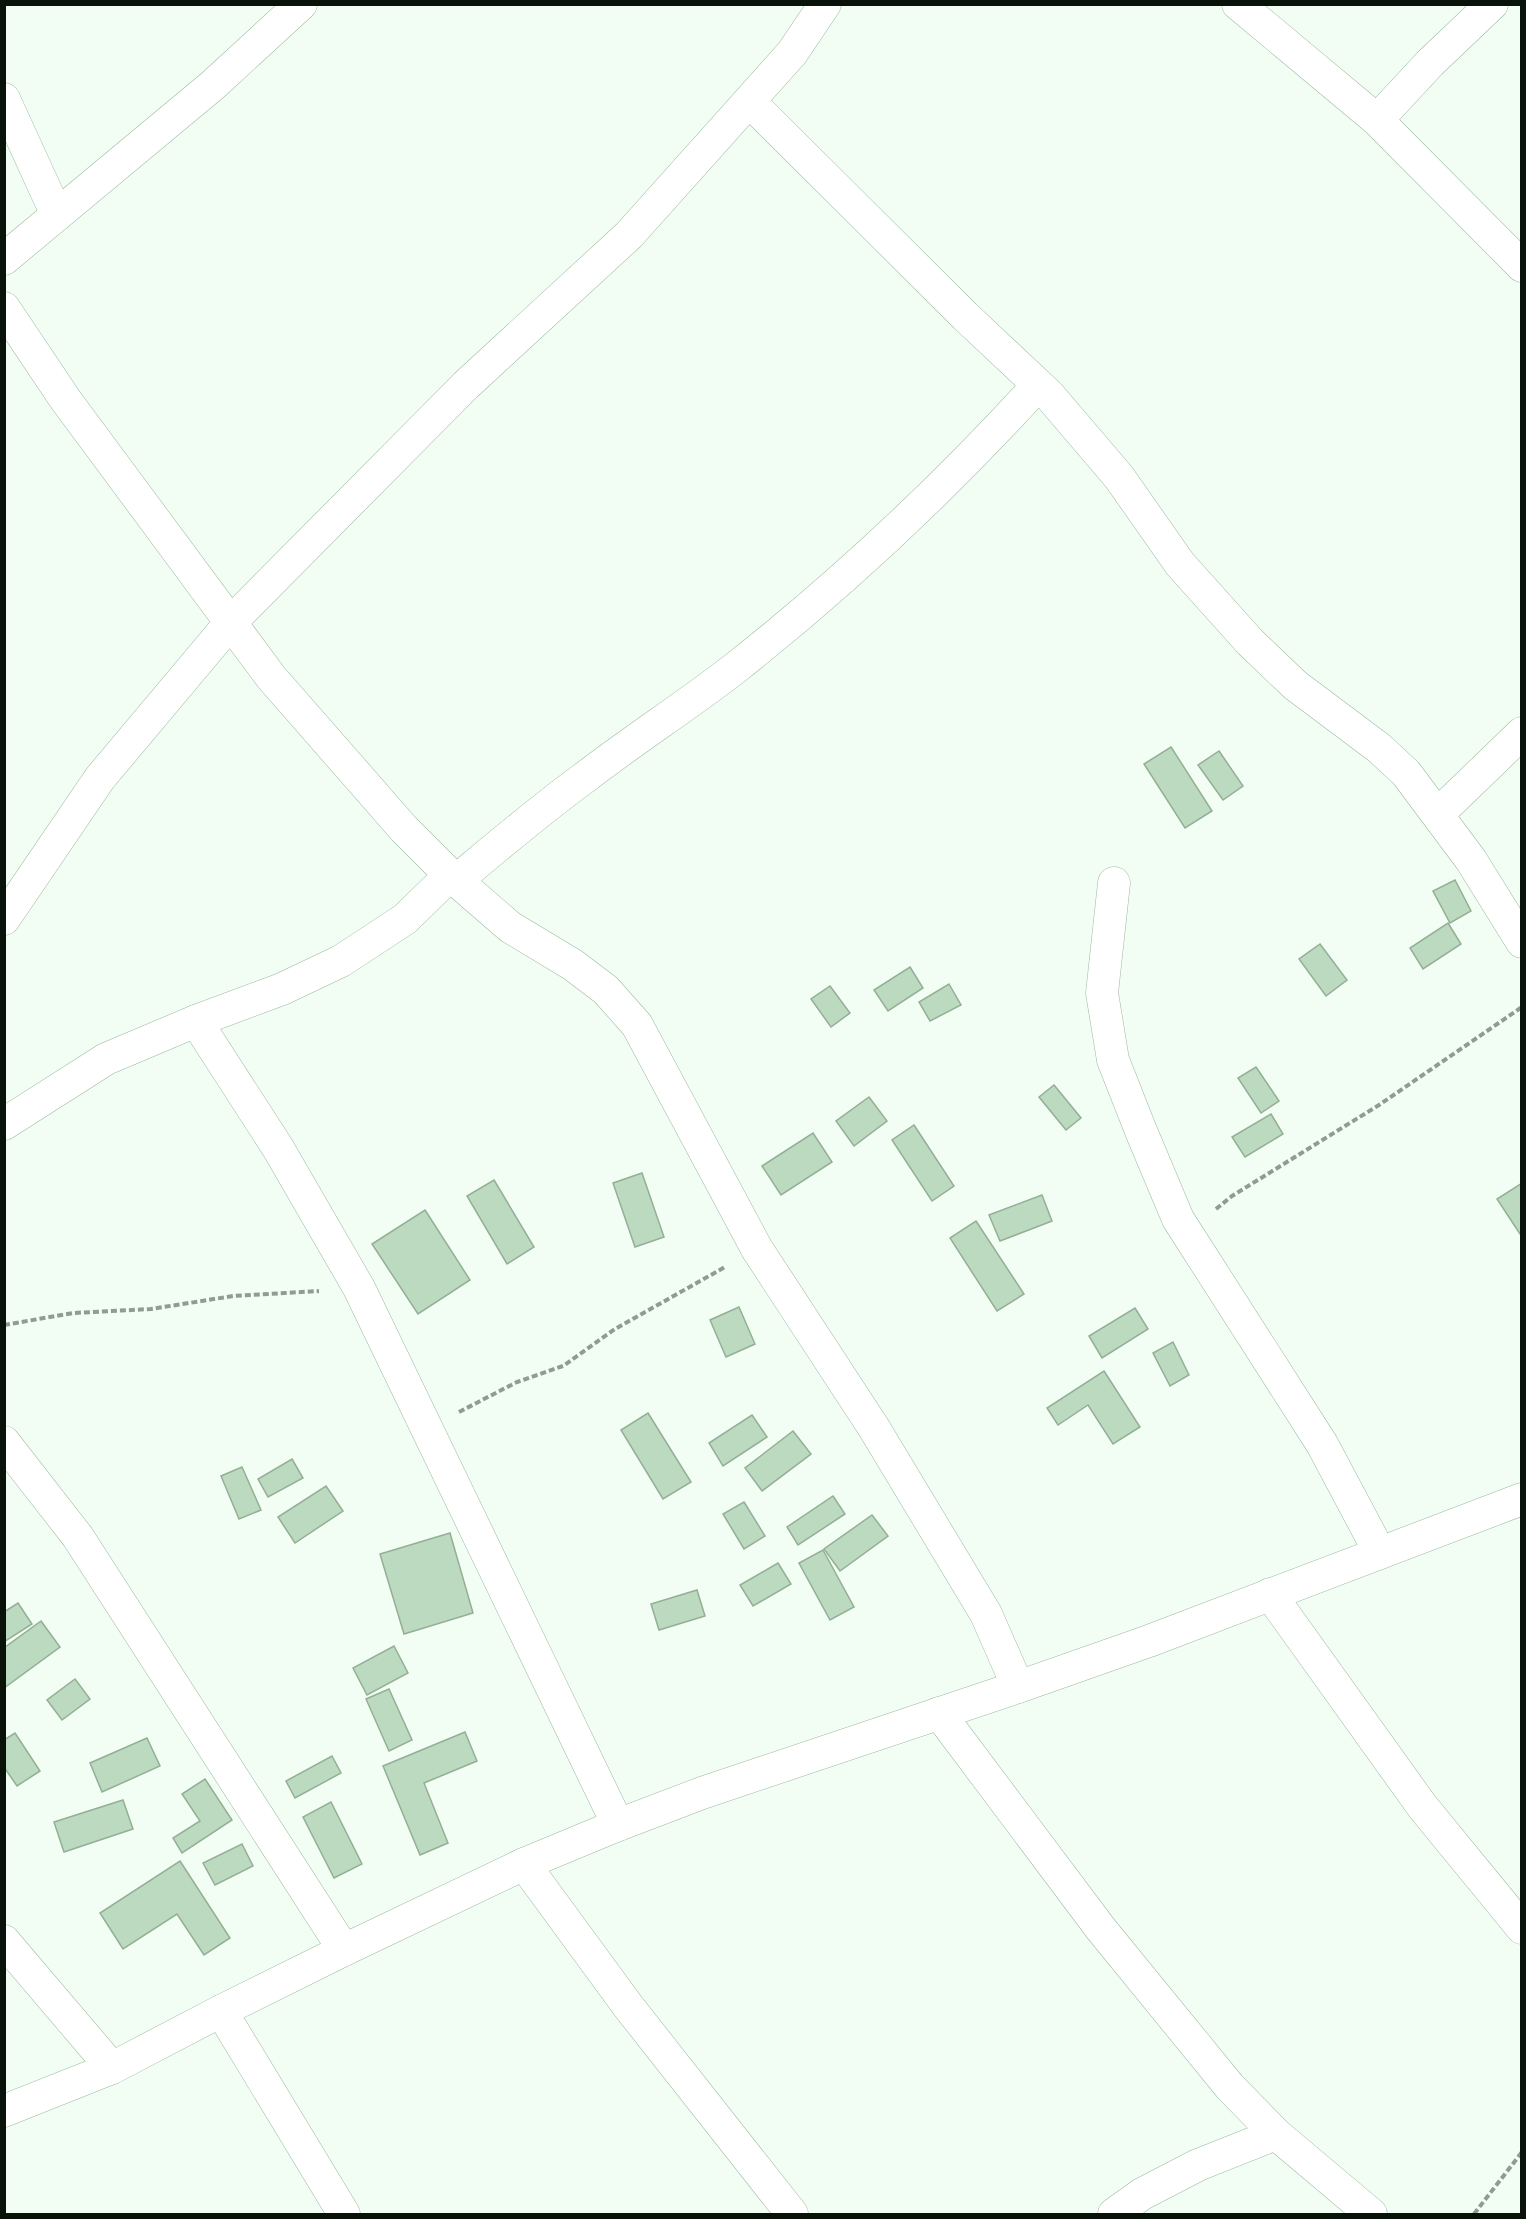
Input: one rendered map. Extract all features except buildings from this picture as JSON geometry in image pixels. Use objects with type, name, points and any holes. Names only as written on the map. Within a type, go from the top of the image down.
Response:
[{"type":"street","points":[[4,259],[213,85],[301,4]]},
{"type":"street","points":[[4,919],[100,778],[231,622],[466,385],[629,235],[792,53],[825,4]]},
{"type":"street","points":[[1238,4],[1377,120],[1521,266]]},
{"type":"street","points":[[1377,120],[1430,63],[1492,4]]},
{"type":"street","points":[[4,99],[57,215]]},
{"type":"street","points":[[750,102],[965,316],[1038,385],[1119,477],[1180,564],[1250,642],[1295,685],[1386,754],[1406,773],[1471,860],[1521,942]]},
{"type":"street","points":[[4,308],[65,399],[279,686],[404,829],[453,877],[510,927],[573,965],[606,990],[637,1026],[757,1249],[874,1428],[980,1604],[1018,1687]]},
{"type":"street","points":[[4,1124],[106,1059],[282,988],[341,961],[405,919],[453,877],[584,777],[734,669],[802,612],[882,542],[975,454],[1038,385]]},
{"type":"street","points":[[1438,814],[1521,733]]},
{"type":"street","points":[[1114,883],[1102,993],[1113,1060],[1141,1131],[1178,1219],[1322,1444],[1380,1553]]},
{"type":"street","points":[[196,1021],[278,1148],[359,1288],[618,1825]]},
{"type":"street","points":[[4,1442],[78,1537],[344,1950]]},
{"type":"street","points":[[4,2111],[112,2068],[344,1950],[524,1864],[618,1825],[702,1793],[1018,1687],[1521,1499]]},
{"type":"street","points":[[1270,1594],[1422,1806],[1521,1929]]},
{"type":"street","points":[[939,1713],[1108,1938],[1230,2087],[1276,2134],[1371,2214]]},
{"type":"street","points":[[524,1864],[628,2006],[792,2214]]},
{"type":"street","points":[[4,1941],[112,2068]]},
{"type":"street","points":[[221,2011],[344,2214]]},
{"type":"street","points":[[1114,2214],[1142,2194],[1198,2165],[1276,2134]]},
{"type":"path","points":[[1187,1232],[1232,1197],[1379,1105],[1521,1007]]},
{"type":"path","points":[[428,1432],[469,1404],[517,1382],[564,1366],[615,1329],[757,1249]]},
{"type":"path","points":[[4,1325],[73,1313],[151,1309],[232,1296],[359,1288]]},
{"type":"path","points":[[1474,2214],[1521,2152]]}]
